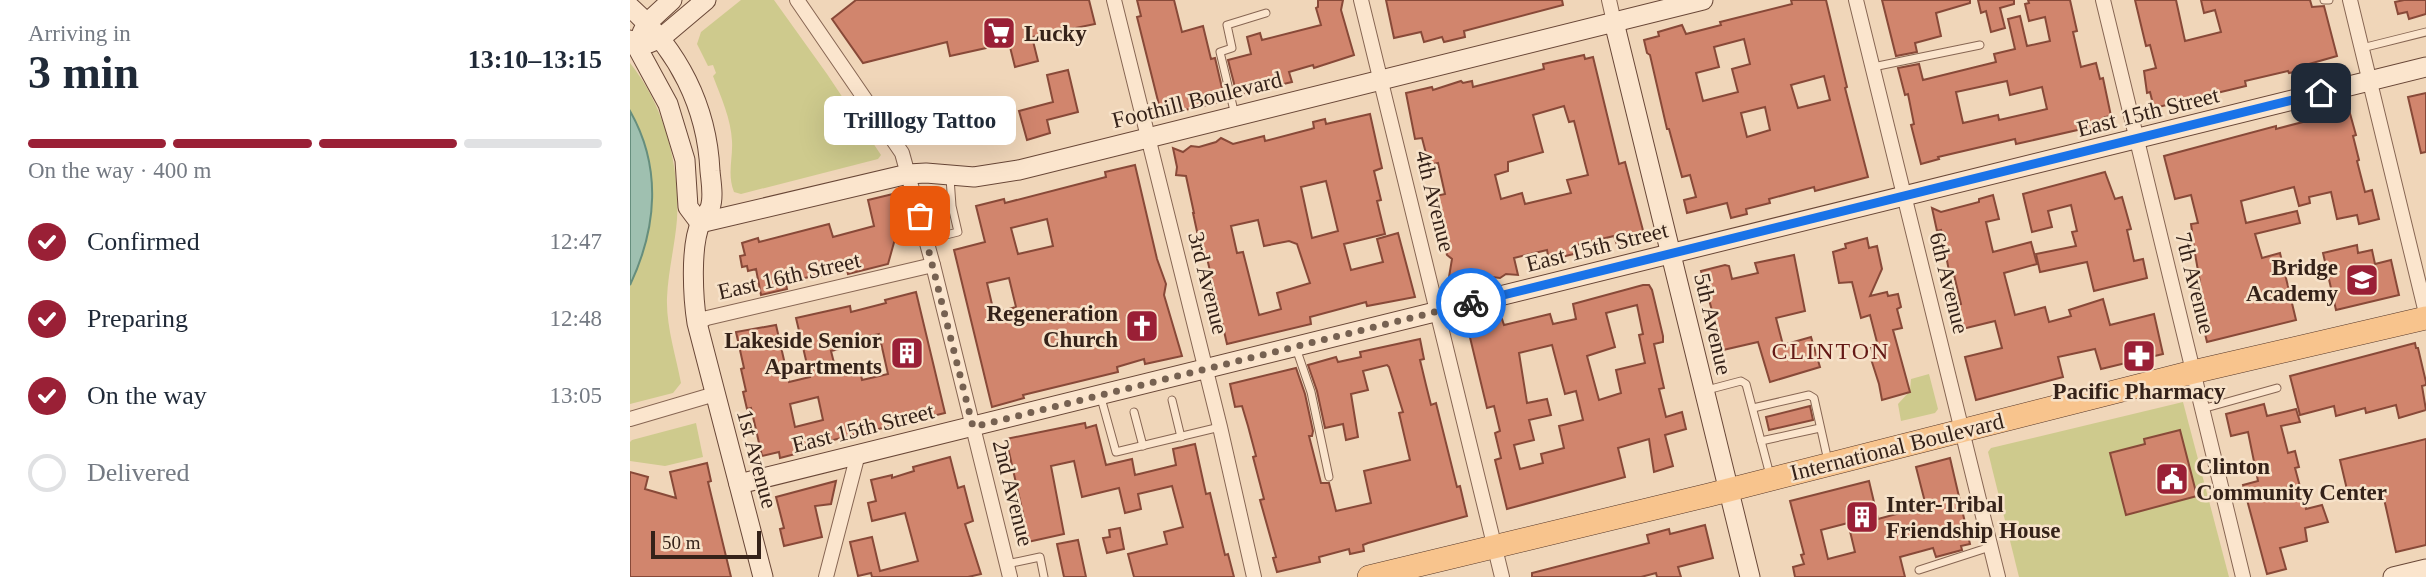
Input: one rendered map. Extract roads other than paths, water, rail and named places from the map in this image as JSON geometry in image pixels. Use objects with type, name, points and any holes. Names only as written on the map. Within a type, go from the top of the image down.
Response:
[{"type":"main road","points":[[633,43],[647,23],[673,0]]},
{"type":"main road","points":[[633,43],[661,38],[706,0]]},
{"type":"main road","name":"Foothill Boulevard","points":[[700,223],[908,174],[974,177],[997,174],[1703,0]]},
{"type":"main road","name":"1st Avenue","points":[[630,6],[661,38],[678,61],[705,130],[710,158],[711,195],[710,208],[700,223],[693,293],[697,323],[763,577]]},
{"type":"main road","name":"5th Avenue","points":[[1614,22],[1750,577]]},
{"type":"main road","points":[[633,43],[668,104],[685,160],[688,207],[700,223]]},
{"type":"main road","name":"East 15th Street","points":[[739,484],[2426,67]]},
{"type":"main road","name":"International Boulevard","points":[[1369,577],[2426,315]]},
{"type":"main road","points":[[2393,577],[2426,569]]},
{"type":"street","name":"2nd Avenue","points":[[797,0],[902,153],[933,265],[1008,571]]},
{"type":"street","name":"3rd Avenue","points":[[1114,0],[1206,369],[1254,577]]},
{"type":"street","name":"4th Avenue","points":[[1361,0],[1503,577]]},
{"type":"street","name":"5th Avenue","points":[[1609,0],[1614,22]]},
{"type":"street","name":"6th Avenue","points":[[1856,0],[1998,577]]},
{"type":"street","name":"7th Avenue","points":[[2103,0],[2243,577]]},
{"type":"street","points":[[2350,0],[2426,315]]},
{"type":"street","name":"East 16th Street","points":[[697,323],[707,318],[933,265]]},
{"type":"street","points":[[630,419],[715,394]]},
{"type":"street","points":[[826,577],[858,454]]},
{"type":"lane","points":[[1235,116],[1220,51],[1232,48],[1227,25],[1266,13]]},
{"type":"lane","points":[[2362,48],[2426,32]]},
{"type":"lane","points":[[1872,67],[1980,45]]},
{"type":"lane","points":[[926,240],[958,232],[952,206],[950,175]]},
{"type":"lane","points":[[1296,347],[1311,392],[1329,477]]},
{"type":"lane","points":[[1704,390],[1741,381],[1746,384],[1770,479]]},
{"type":"lane","points":[[2201,410],[2277,388]]},
{"type":"lane","points":[[1101,395],[1115,452],[1220,427]]},
{"type":"lane","points":[[1753,408],[1809,396],[1814,398],[1829,465]]},
{"type":"lane","points":[[1172,400],[1181,437]]},
{"type":"lane","points":[[1134,412],[1143,446]]},
{"type":"lane","points":[[1761,441],[1820,428]]},
{"type":"lane","points":[[1919,570],[1991,546]]},
{"type":"lane","points":[[1008,571],[1040,557],[1044,577]]},
{"type":"place","name":"Lucky","points":[[999,33]]},
{"type":"place","name":"Trilllogy Tattoo","points":[[920,216]]},
{"type":"place","name":"Bridge Academy","points":[[2362,280]]},
{"type":"place","name":"Regeneration Church","points":[[1142,326]]},
{"type":"place","name":"Lakeside Senior Apartments","points":[[907,353]]},
{"type":"place","name":"Pacific Pharmacy","points":[[2139,356]]},
{"type":"place","name":"Clinton Community Center","points":[[2172,479]]},
{"type":"place","name":"Inter-Tribal Friendship House","points":[[1862,517]]},
{"type":"district","name":"CLINTON","points":[[1831,351]]}]
